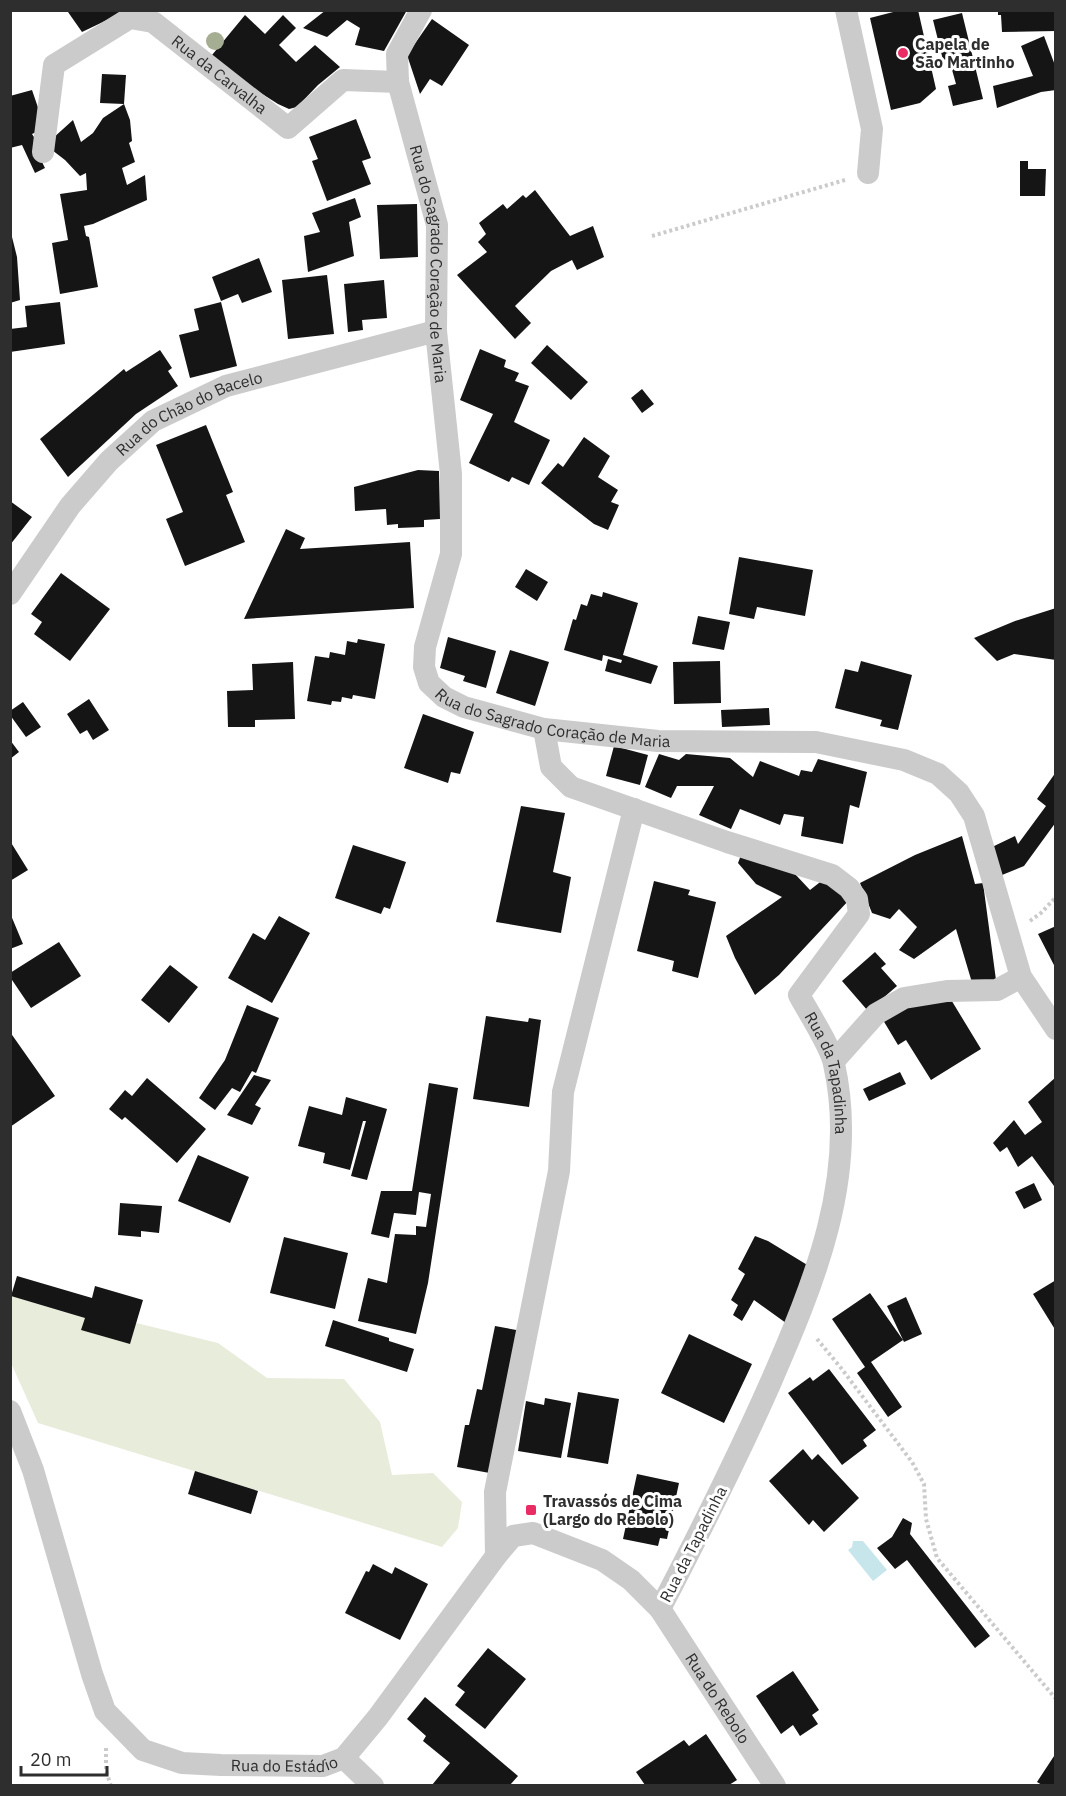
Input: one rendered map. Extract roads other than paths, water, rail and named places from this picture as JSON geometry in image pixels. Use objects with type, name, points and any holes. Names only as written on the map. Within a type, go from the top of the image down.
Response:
[{"type":"street","name":"Rua do Sagrado Coração de Maria","points":[[421,10],[397,54],[398,82],[437,225],[436,331],[451,474],[452,554],[424,647],[424,667],[429,682],[444,697],[464,707],[544,729],[658,741],[816,742],[903,760],[938,774],[959,793],[974,816],[1021,977],[1056,1029]]},
{"type":"street","points":[[846,10],[872,129],[868,173]]},
{"type":"street","name":"Rua da Carvalha","points":[[44,152],[54,65],[130,18],[153,22],[288,128],[343,80],[398,82]]},
{"type":"street","name":"Rua do Chão do Bacelo","points":[[10,594],[70,506],[109,461],[153,421],[226,386],[436,331]]},
{"type":"street","name":"Rua da Tapadinha","points":[[544,729],[551,766],[571,787],[727,842],[832,875],[849,888],[857,899],[859,914],[799,995],[834,1061],[841,1107],[841,1171],[824,1245],[799,1318],[735,1462],[660,1609]]},
{"type":"street","points":[[496,1556],[495,1492],[559,1171],[563,1092],[634,809]]},
{"type":"street","points":[[834,1061],[876,1014],[904,998],[946,991],[997,990],[1021,977]]},
{"type":"street","name":"Rua do Estádio","points":[[13,1423],[33,1470],[92,1674],[105,1711],[143,1750],[182,1763],[322,1776],[344,1758],[378,1717],[513,1536],[533,1533],[602,1560],[631,1580],[660,1609]]},
{"type":"street","name":"Rua do Rebolo","points":[[660,1609],[775,1785]]},
{"type":"street","points":[[344,1758],[373,1785]]},
{"type":"water","points":[[853,1541],[863,1541],[887,1570],[873,1581],[848,1550],[852,1547]]},
{"type":"place","name":"Capela de São Martinho","points":[[903,53]]},
{"type":"place","name":"Travassós de Cima (Largo do Rebolo)","points":[[531,1510]]}]
